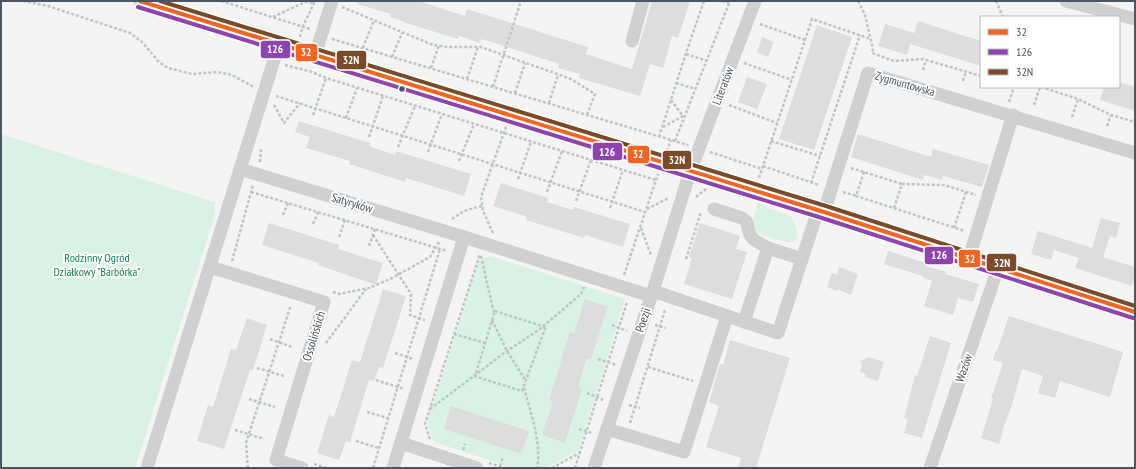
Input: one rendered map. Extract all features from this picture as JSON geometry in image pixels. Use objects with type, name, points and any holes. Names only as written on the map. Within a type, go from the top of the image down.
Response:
[{"type":"street","points":[[140,1],[172,6],[279,44],[690,172],[821,211],[1135,312]]},
{"type":"street","points":[[632,41],[643,1]]},
{"type":"street","name":"Literatów","points":[[690,172],[756,1]]},
{"type":"street","points":[[1066,1],[1135,19]]},
{"type":"street","points":[[315,55],[337,4]]},
{"type":"street","points":[[147,468],[279,44]]},
{"type":"street","name":"Zygmuntowska","points":[[744,322],[778,333],[802,259],[821,211],[835,190],[868,73],[1010,110],[1135,153]]},
{"type":"street","points":[[969,258],[1010,110]]},
{"type":"street","name":"Satyryków","points":[[240,169],[744,322]]},
{"type":"street","name":"Poezji","points":[[594,468],[652,294],[690,172]]},
{"type":"street","points":[[708,209],[742,218],[747,222],[748,231],[751,238],[768,248],[802,259]]},
{"type":"street","points":[[393,468],[464,237]]},
{"type":"street","points":[[744,322],[768,248]]},
{"type":"street","name":"Ossolińskich","points":[[210,267],[324,302],[275,464],[305,465]]},
{"type":"street","name":"Wazów","points":[[930,468],[998,268]]},
{"type":"street","points":[[607,429],[684,452],[728,316]]},
{"type":"street","points":[[401,443],[482,465]]},
{"type":"path","points":[[23,1],[48,6],[130,33],[143,43],[159,62],[168,68],[192,74],[217,72],[232,75],[256,89]]},
{"type":"path","points":[[221,1],[314,30]]},
{"type":"path","points":[[272,17],[307,1],[315,2],[303,26],[299,42]]},
{"type":"path","points":[[493,87],[521,1]]},
{"type":"path","points":[[659,137],[704,1]]},
{"type":"path","points":[[675,141],[730,2],[722,1]]},
{"type":"path","points":[[858,1],[865,15],[873,49],[872,53],[894,60],[923,59],[980,76]]},
{"type":"path","points":[[996,1],[1003,16]]},
{"type":"path","points":[[337,4],[433,45],[478,47],[571,79],[595,94],[587,115]]},
{"type":"path","points":[[758,179],[812,19],[871,39]]},
{"type":"path","points":[[363,48],[374,20]]},
{"type":"path","points":[[758,24],[805,40]]},
{"type":"path","points":[[392,57],[402,33]]},
{"type":"path","points":[[812,183],[860,35]]},
{"type":"path","points":[[330,38],[688,145]]},
{"type":"path","points":[[431,68],[439,45]]},
{"type":"path","points":[[467,79],[478,47]]},
{"type":"path","points":[[686,54],[707,61]]},
{"type":"path","points":[[923,70],[926,60]]},
{"type":"path","points":[[743,62],[792,80]]},
{"type":"path","points":[[515,93],[525,63]]},
{"type":"path","points":[[282,64],[312,72],[357,88],[656,180]]},
{"type":"path","points":[[963,81],[966,72]]},
{"type":"path","points":[[549,103],[558,75]]},
{"type":"path","points":[[313,116],[326,78]]},
{"type":"path","points":[[676,83],[696,89]]},
{"type":"path","points":[[346,118],[357,88]]},
{"type":"path","points":[[1010,110],[1014,88]]},
{"type":"path","points":[[1034,105],[1040,88]]},
{"type":"path","points":[[1043,88],[1078,99],[1111,115],[1135,122]]},
{"type":"path","points":[[272,95],[646,211],[673,197]]},
{"type":"path","points":[[369,137],[383,96]]},
{"type":"path","points":[[1072,117],[1078,99]]},
{"type":"path","points":[[671,100],[684,115]]},
{"type":"path","points":[[274,104],[284,123],[300,103]]},
{"type":"path","points":[[727,104],[777,123]]},
{"type":"path","points":[[398,147],[415,106]]},
{"type":"path","points":[[428,152],[442,114]]},
{"type":"path","points":[[662,127],[684,115]]},
{"type":"path","points":[[1107,126],[1111,115]]},
{"type":"path","points":[[494,235],[483,211],[481,198],[508,123]]},
{"type":"path","points":[[459,161],[474,124]]},
{"type":"path","points":[[665,155],[670,140]]},
{"type":"path","points":[[771,141],[820,156]]},
{"type":"path","points":[[518,179],[531,142]]},
{"type":"path","points":[[546,192],[562,151]]},
{"type":"path","points":[[709,152],[857,197],[864,172]]},
{"type":"path","points":[[576,201],[590,160]]},
{"type":"path","points":[[845,166],[902,184],[937,184],[978,196]]},
{"type":"path","points":[[610,208],[623,170]]},
{"type":"path","points":[[856,196],[864,172]]},
{"type":"path","points":[[623,276],[658,173]]},
{"type":"path","points":[[234,265],[232,261],[255,181]]},
{"type":"path","points":[[894,208],[902,184]]},
{"type":"path","points":[[246,190],[452,252]]},
{"type":"path","points":[[835,190],[966,232]]},
{"type":"path","points":[[954,228],[966,192]]},
{"type":"path","points":[[284,215],[288,203]]},
{"type":"path","points":[[447,223],[464,211],[482,206]]},
{"type":"path","points":[[686,259],[708,209]]},
{"type":"path","points":[[313,224],[318,212]]},
{"type":"path","points":[[339,237],[345,220]]},
{"type":"path","points":[[640,227],[653,261]]},
{"type":"path","points":[[369,246],[375,229]]},
{"type":"path","points":[[373,235],[411,294],[410,315],[425,320]]},
{"type":"path","points":[[331,292],[339,294],[376,286],[430,258],[441,238]]},
{"type":"path","points":[[373,468],[440,249]]},
{"type":"path","points":[[431,442],[425,424],[480,254],[494,312],[474,376]]},
{"type":"path","points":[[430,409],[507,351],[544,327],[581,294],[585,282]]},
{"type":"path","points":[[324,345],[366,289]]},
{"type":"path","points":[[575,468],[629,296]]},
{"type":"path","points":[[248,468],[246,443],[291,304],[289,301]]},
{"type":"path","points":[[630,424],[665,310]]},
{"type":"path","points":[[494,312],[544,327]]},
{"type":"path","points":[[492,320],[507,351],[526,381]]},
{"type":"path","points":[[650,323],[666,328]]},
{"type":"path","points":[[612,325],[624,330]]},
{"type":"path","points":[[474,376],[522,391],[544,327]]},
{"type":"path","points":[[454,334],[485,344]]},
{"type":"path","points":[[270,339],[292,347]]},
{"type":"path","points":[[395,353],[413,359]]},
{"type":"path","points":[[598,359],[614,364]]},
{"type":"path","points":[[648,367],[706,385]]},
{"type":"path","points":[[257,368],[284,376]]},
{"type":"path","points":[[376,380],[405,389]]},
{"type":"path","points":[[524,387],[536,433],[538,456],[537,468]]},
{"type":"path","points":[[587,393],[603,400]]},
{"type":"path","points":[[249,399],[275,407]]},
{"type":"path","points":[[624,403],[640,408]]},
{"type":"path","points":[[367,412],[388,418]]},
{"type":"path","points":[[389,413],[397,415]]},
{"type":"path","points":[[580,429],[592,433]]},
{"type":"path","points":[[236,430],[264,439]]},
{"type":"path","points":[[356,441],[379,448]]},
{"type":"path","points":[[552,468],[580,452]]},
{"type":"path","points":[[377,455],[383,456]]},
{"type":"path","points":[[500,466],[504,457]]},
{"type":"path","points":[[305,465],[327,468]]},
{"type":"path","points":[[482,465],[500,466],[505,468]]},
{"type":"green space","name":"Rodzinny Ogród Działkowy \"Barbórka\"","points":[[1,134],[214,202],[215,214],[135,468],[1,468]]},
{"type":"green space","points":[[758,203],[791,216],[796,226],[798,237],[793,242],[788,242],[757,233],[753,222]]},
{"type":"green space","points":[[490,256],[625,299],[579,450],[546,468],[513,468],[434,442],[427,423],[479,261]]},
{"type":"building","points":[[357,1],[418,1],[465,16],[467,9],[588,47],[586,54],[632,69],[652,1],[690,1],[678,38],[672,36],[663,68],[650,64],[640,96],[579,78],[580,74],[558,68],[559,64],[498,44],[481,39],[480,43],[459,36],[458,39],[403,22],[390,17],[391,14],[357,4]]},
{"type":"building","points":[[918,21],[980,41],[980,66],[910,44],[907,55],[878,46],[885,24],[914,33]]},
{"type":"building","points":[[817,25],[852,37],[814,150],[779,139]]},
{"type":"building","points":[[762,37],[774,42],[768,57],[757,52]]},
{"type":"building","points":[[747,77],[767,84],[757,109],[738,102]]},
{"type":"building","points":[[1120,82],[1135,87],[1135,111],[1100,100],[1104,88],[1120,88]]},
{"type":"building","points":[[299,121],[370,143],[369,146],[395,155],[396,151],[471,174],[464,196],[406,178],[405,182],[349,164],[350,161],[306,148],[310,137],[295,132]]},
{"type":"building","points":[[858,134],[931,157],[933,149],[989,165],[982,187],[943,176],[942,180],[924,175],[923,180],[851,157]]},
{"type":"building","points":[[501,183],[548,198],[547,202],[573,210],[574,207],[630,224],[623,247],[585,235],[584,238],[526,220],[527,217],[493,206]]},
{"type":"building","points":[[1101,218],[1120,223],[1116,238],[1110,236],[1103,257],[1135,267],[1132,286],[1075,268],[1079,258],[1054,250],[1051,260],[1031,254],[1038,231],[1092,248]]},
{"type":"building","points":[[269,223],[339,245],[338,249],[383,263],[376,285],[318,265],[319,263],[262,245]]},
{"type":"building","points":[[700,223],[740,236],[736,249],[747,252],[732,299],[684,284],[692,258],[689,257]]},
{"type":"building","points":[[888,251],[926,263],[926,266],[946,272],[945,274],[979,284],[973,302],[958,298],[953,315],[924,306],[932,281],[922,277],[923,276],[884,264]]},
{"type":"building","points":[[839,267],[858,274],[851,295],[837,289],[837,291],[827,287],[832,273],[837,275]]},
{"type":"building","points":[[383,289],[406,296],[383,368],[379,367],[374,381],[369,380],[350,442],[346,441],[339,460],[317,453],[329,415],[334,417],[352,360],[360,362]]},
{"type":"building","points":[[585,299],[608,307],[591,359],[587,358],[582,373],[578,387],[582,389],[565,443],[542,435],[553,401],[549,400],[570,332],[574,334]]},
{"type":"building","points":[[1009,316],[1123,352],[1110,397],[1060,381],[1055,398],[1038,393],[1043,376],[1022,369],[999,444],[981,438],[993,399],[991,399],[1003,363],[993,360]]},
{"type":"building","points":[[247,318],[267,325],[253,370],[250,370],[224,449],[197,441],[208,405],[213,407],[231,349],[236,350]]},
{"type":"building","points":[[930,336],[951,343],[922,438],[904,433],[908,419],[904,418],[915,375],[917,376]]},
{"type":"building","points":[[730,340],[790,358],[756,468],[738,468],[741,458],[706,447],[719,406],[709,402],[720,364],[723,365]]},
{"type":"building","points":[[869,357],[884,362],[878,381],[865,377],[866,374],[860,372],[862,365],[860,361]]},
{"type":"building","points":[[451,406],[529,431],[521,454],[444,429]]},
{"type":"transit line","name":"32","points":[[140,1],[824,212],[1135,312]]},
{"type":"transit line","name":"32N","points":[[160,1],[826,206],[1135,306]]},
{"type":"transit line","name":"126","points":[[138,7],[822,218],[1133,318]]}]
